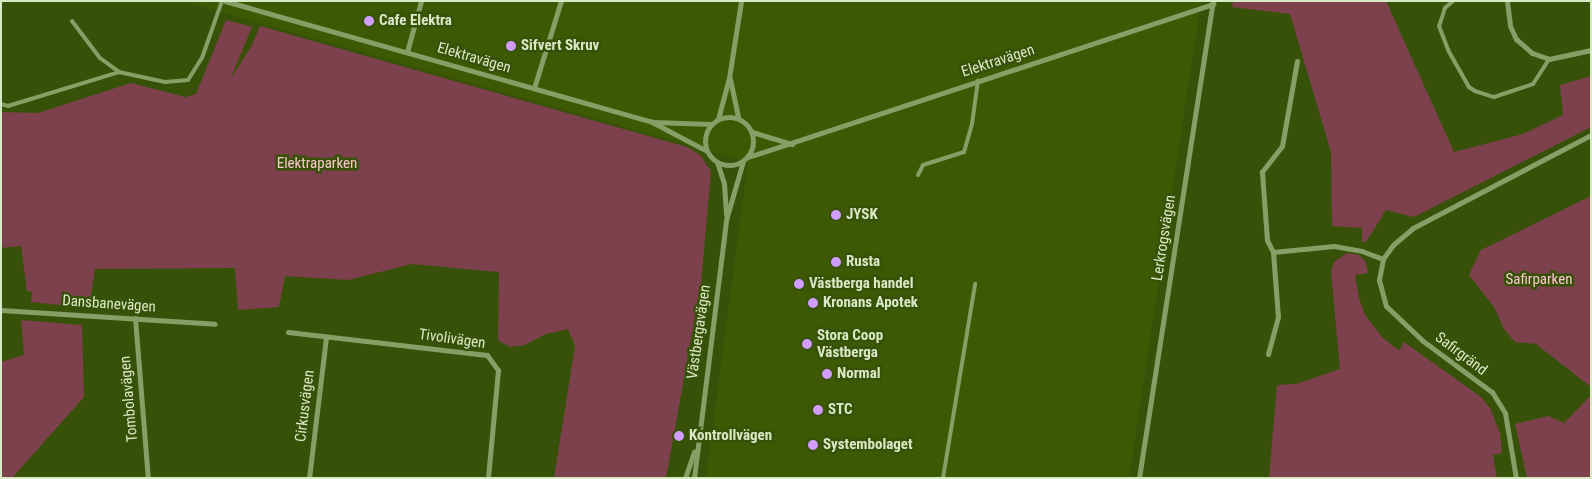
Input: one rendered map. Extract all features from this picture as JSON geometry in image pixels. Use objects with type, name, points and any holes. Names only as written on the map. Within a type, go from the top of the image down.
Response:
[{"type":"street","name":"Elektravägen","points":[[223,1],[650,122],[707,151]]},
{"type":"street","points":[[407,52],[421,1]]},
{"type":"street","points":[[534,88],[560,1]]},
{"type":"street","points":[[740,1],[730,78],[718,119],[712,124],[705,136],[707,151],[717,162],[730,165],[742,161],[748,157],[754,146],[752,132]]},
{"type":"street","points":[[1507,1],[1510,26],[1516,39],[1532,53],[1549,59],[1591,50]]},
{"type":"street","name":"Elektravägen","points":[[748,157],[1213,3]]},
{"type":"street","name":"Lerkrogsvägen","points":[[1139,478],[1213,3]]},
{"type":"street","points":[[1268,354],[1278,317],[1273,252],[1267,240],[1262,172],[1282,146],[1297,61]]},
{"type":"street","points":[[730,78],[738,118],[752,132],[792,144]]},
{"type":"street","points":[[718,119],[738,118]]},
{"type":"street","name":"Elektravägen","points":[[650,122],[712,124]]},
{"type":"street","points":[[1273,252],[1334,246],[1362,251],[1383,260],[1393,245],[1413,228],[1591,135]]},
{"type":"street","name":"Västbergavägen","points":[[694,478],[696,447],[726,220],[742,161]]},
{"type":"street","name":"Västbergavägen","points":[[717,162],[724,184],[726,220]]},
{"type":"street","name":"Safirgränd","points":[[1383,260],[1379,280],[1386,306],[1423,341],[1492,392],[1505,413],[1516,478]]},
{"type":"street","name":"Dansbanevägen","points":[[1,310],[215,324]]},
{"type":"street","name":"Tombolavägen","points":[[135,318],[148,478]]},
{"type":"street","name":"Tivolivägen","points":[[288,332],[487,355],[498,370],[488,478]]},
{"type":"street","name":"Cirkusvägen","points":[[309,478],[326,336]]},
{"type":"street","name":"Västbergavägen","points":[[685,478],[696,447]]},
{"type":"lane","points":[[72,21],[100,58],[119,72],[165,82],[188,80],[202,58],[223,1]]},
{"type":"lane","points":[[1453,1],[1446,8],[1439,26],[1452,58],[1469,87],[1475,91],[1494,97],[1533,84],[1549,59]]},
{"type":"lane","points":[[1,104],[8,106],[119,72]]},
{"type":"lane","points":[[918,174],[923,165],[964,152],[972,124],[978,80]]},
{"type":"lane","points":[[943,478],[975,284]]},
{"type":"shaded area","points":[[1201,1],[1129,478],[706,478],[748,162],[186,2]]},
{"type":"green space","points":[[1233,1],[1386,1],[1454,152],[1523,134],[1563,115],[1560,85],[1591,76],[1591,127],[1414,217],[1386,210],[1366,242],[1362,242],[1362,228],[1332,226],[1331,152],[1290,14],[1232,7]]},
{"type":"green space","name":"Elektraparken","points":[[226,20],[252,27],[230,80],[252,45],[260,26],[687,147],[700,155],[711,171],[701,284],[666,478],[554,478],[575,346],[568,329],[546,334],[525,345],[510,347],[498,340],[499,272],[412,264],[348,280],[285,276],[279,307],[238,310],[235,268],[95,269],[89,308],[31,302],[32,292],[27,291],[21,246],[1,248],[1,112],[38,113],[131,83],[185,97],[196,94]]},
{"type":"green space","name":"Safirparken","points":[[1591,196],[1591,387],[1536,344],[1515,342],[1504,329],[1494,307],[1469,275],[1481,250]]},
{"type":"green space","points":[[1347,253],[1359,255],[1366,262],[1368,273],[1355,275],[1359,298],[1365,315],[1382,337],[1399,351],[1404,342],[1481,397],[1490,408],[1500,433],[1502,453],[1493,455],[1497,478],[1269,478],[1277,385],[1296,384],[1340,369],[1331,271],[1334,262]]},
{"type":"green space","points":[[21,320],[82,325],[84,397],[12,478],[1,478],[1,362],[24,355]]},
{"type":"green space","points":[[1591,395],[1591,478],[1527,478],[1515,424],[1548,416],[1564,423]]},
{"type":"place","name":"Cafe Elektra","points":[[369,21]]},
{"type":"place","name":"Sifvert Skruv","points":[[511,46]]},
{"type":"place","name":"JYSK","points":[[836,215]]},
{"type":"place","name":"Rusta","points":[[836,262]]},
{"type":"place","name":"Västberga handel","points":[[799,284]]},
{"type":"place","name":"Kronans Apotek","points":[[813,303]]},
{"type":"place","name":"Stora Coop Västberga","points":[[807,344]]},
{"type":"place","name":"Normal","points":[[827,374]]},
{"type":"place","name":"STC","points":[[818,410]]},
{"type":"place","name":"Kontrollvägen","points":[[679,436]]},
{"type":"place","name":"Systembolaget","points":[[813,445]]}]
